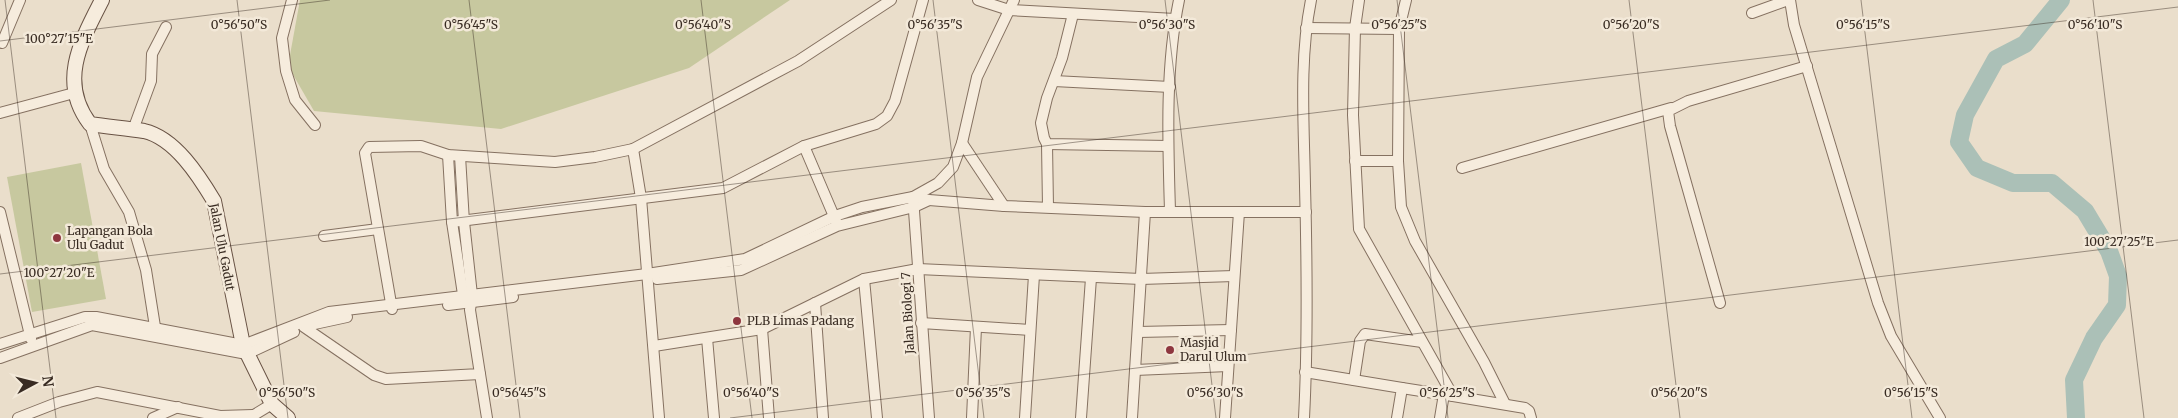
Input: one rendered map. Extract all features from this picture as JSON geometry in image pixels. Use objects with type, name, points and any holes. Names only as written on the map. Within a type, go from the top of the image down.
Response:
[{"type":"street","points":[[1,45],[20,0]]},
{"type":"street","points":[[101,0],[78,54],[74,68],[74,93],[80,110],[90,124],[104,169],[129,212],[146,270],[156,333]]},
{"type":"street","points":[[292,0],[282,38],[286,71],[295,100],[315,125]]},
{"type":"street","points":[[392,308],[366,149],[372,146],[421,146],[448,155],[555,162],[596,157],[634,149],[798,60],[891,0]]},
{"type":"street","points":[[452,222],[723,188],[804,146],[876,124],[887,116],[895,101],[923,0]]},
{"type":"street","points":[[978,0],[1009,10],[1175,19]]},
{"type":"street","points":[[913,202],[938,184],[953,168],[962,143],[977,77],[1014,0]]},
{"type":"street","points":[[1170,211],[1168,146],[1170,87],[1175,19],[1179,0]]},
{"type":"street","points":[[1304,418],[1306,212],[1304,119],[1306,28],[1311,0]]},
{"type":"street","points":[[1359,0],[1355,28],[1353,115],[1359,229],[1422,342],[1448,395],[1440,418]]},
{"type":"street","points":[[1406,0],[1399,29],[1398,161],[1401,207],[1416,241],[1484,362],[1505,404]]},
{"type":"street","points":[[1752,13],[1789,0],[1794,25],[1863,256],[1890,336],[1940,418]]},
{"type":"street","points":[[1048,207],[1047,144],[1041,123],[1073,14]]},
{"type":"street","points":[[133,130],[151,81],[152,54],[166,27]]},
{"type":"street","points":[[0,28],[1,45]]},
{"type":"street","points":[[1306,28],[1399,29]]},
{"type":"street","points":[[1462,168],[1671,108],[1688,100],[1806,66]]},
{"type":"street","points":[[1054,80],[1170,87]]},
{"type":"street","points":[[0,113],[74,93]]},
{"type":"street","points":[[1671,108],[1668,116],[1670,126],[1720,303]]},
{"type":"street","name":"Jalan Ulu Gadut","points":[[90,124],[146,131],[163,140],[193,168],[214,201],[245,350],[279,413]]},
{"type":"street","points":[[962,143],[1004,206]]},
{"type":"street","points":[[1047,144],[1168,146]]},
{"type":"street","points":[[804,146],[836,221]]},
{"type":"street","points":[[634,149],[641,198],[659,418]]},
{"type":"street","points":[[448,155],[452,222],[468,301],[487,418]]},
{"type":"street","points":[[460,156],[468,301]]},
{"type":"street","points":[[1355,161],[1398,161]]},
{"type":"street","points":[[0,358],[92,326],[156,333],[245,350],[329,312],[468,301],[648,277],[741,270],[862,206],[929,200],[1004,206],[1145,212],[1306,212]]},
{"type":"street","name":"Jalan Biologi 7","points":[[913,202],[929,418]]},
{"type":"street","points":[[0,212],[32,346]]},
{"type":"street","points":[[1132,418],[1145,212]]},
{"type":"street","points":[[1226,418],[1239,212]]},
{"type":"street","points":[[324,236],[378,229]]},
{"type":"street","points":[[654,346],[762,329],[864,280],[903,270],[918,269],[1141,279],[1234,276]]},
{"type":"street","points":[[1025,418],[1034,275]]},
{"type":"street","points":[[1081,418],[1092,278]]},
{"type":"street","points":[[864,280],[876,418]]},
{"type":"street","points":[[815,303],[823,418]]},
{"type":"street","points":[[0,344],[85,317],[96,316],[156,333]]},
{"type":"street","points":[[921,323],[1030,330]]},
{"type":"street","points":[[303,325],[374,375],[386,379],[480,374]]},
{"type":"street","points":[[972,418],[976,327]]},
{"type":"street","points":[[762,329],[769,418]]},
{"type":"street","points":[[1138,332],[1231,330]]},
{"type":"street","points":[[1354,380],[1360,341],[1364,334],[1422,342]]},
{"type":"street","points":[[707,338],[714,418]]},
{"type":"street","points":[[1135,370],[1228,366]]},
{"type":"street","points":[[1305,372],[1525,408],[1529,411],[1531,418]]},
{"type":"street","points":[[1397,418],[1402,388]]},
{"type":"street","points":[[18,418],[28,416],[59,402],[97,392],[220,416],[251,417],[279,413]]},
{"type":"street","points":[[153,418],[178,407]]},
{"type":"green space","points":[[300,0],[790,0],[689,68],[501,129],[314,111],[288,66]]},
{"type":"green space","name":"Lapangan Bola Ulu Gadut","points":[[81,163],[106,299],[32,312],[7,177]]},
{"type":"waterway","points":[[2061,0],[2025,44],[1996,59],[1965,115],[1959,142],[1977,168],[2013,183],[2052,183],[2085,211],[2109,251],[2118,276],[2117,305],[2094,338],[2074,380],[2076,418]]},
{"type":"place","name":"Lapangan Bola Ulu Gadut","points":[[57,238]]},
{"type":"place","name":"PLB Limas Padang","points":[[737,321]]},
{"type":"place","name":"Masjid Darul Ulum","points":[[1170,350]]}]
